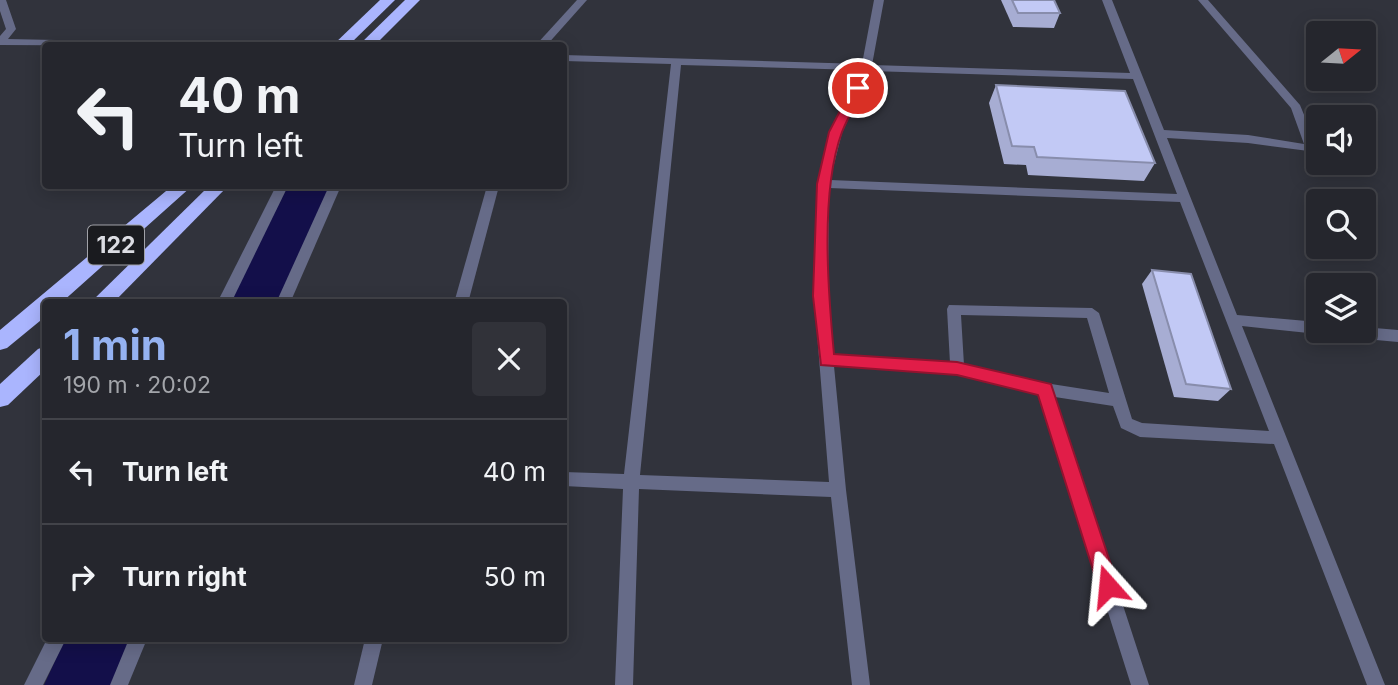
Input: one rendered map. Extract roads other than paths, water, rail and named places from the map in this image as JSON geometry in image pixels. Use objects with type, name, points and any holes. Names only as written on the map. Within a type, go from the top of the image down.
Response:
[{"type":"highway","points":[[343,42],[388,0]]},
{"type":"highway","points":[[369,42],[413,0]]},
{"type":"highway","name":"122","points":[[51,299],[179,189]]},
{"type":"highway","name":"122","points":[[104,299],[216,189]]},
{"type":"highway","name":"122","points":[[0,342],[42,306]]},
{"type":"highway","points":[[0,398],[42,359]]},
{"type":"street","points":[[0,42],[11,29],[1,0]]},
{"type":"street","points":[[544,42],[582,0]]},
{"type":"street","points":[[860,685],[838,490],[821,296],[824,184],[836,132],[866,69],[879,0]]},
{"type":"street","points":[[1107,0],[1235,320],[1278,438],[1376,685]]},
{"type":"street","points":[[1161,134],[1248,139],[1311,149],[1296,107],[1203,0]]},
{"type":"street","points":[[0,42],[42,43]]},
{"type":"street","points":[[567,58],[1136,76]]},
{"type":"street","points":[[624,685],[631,483],[676,63]]},
{"type":"street","points":[[824,184],[1184,198]]},
{"type":"street","points":[[225,299],[280,189]]},
{"type":"street","points":[[284,299],[334,189]]},
{"type":"street","points":[[462,299],[492,189]]},
{"type":"street","points":[[957,369],[954,309],[1092,313],[1126,423],[1140,430],[1278,438]]},
{"type":"street","points":[[1235,320],[1306,327]]},
{"type":"street","points":[[1376,334],[1398,336]]},
{"type":"street","points":[[827,360],[957,369],[1045,389],[1120,401]]},
{"type":"street","points":[[1045,389],[1140,685]]},
{"type":"street","points":[[567,479],[838,490]]},
{"type":"street","points":[[33,685],[55,642]]},
{"type":"street","points":[[119,685],[137,642]]},
{"type":"street","points":[[363,685],[373,642]]},
{"type":"waterway","points":[[255,299],[309,189]]},
{"type":"waterway","points":[[78,685],[98,642]]}]
